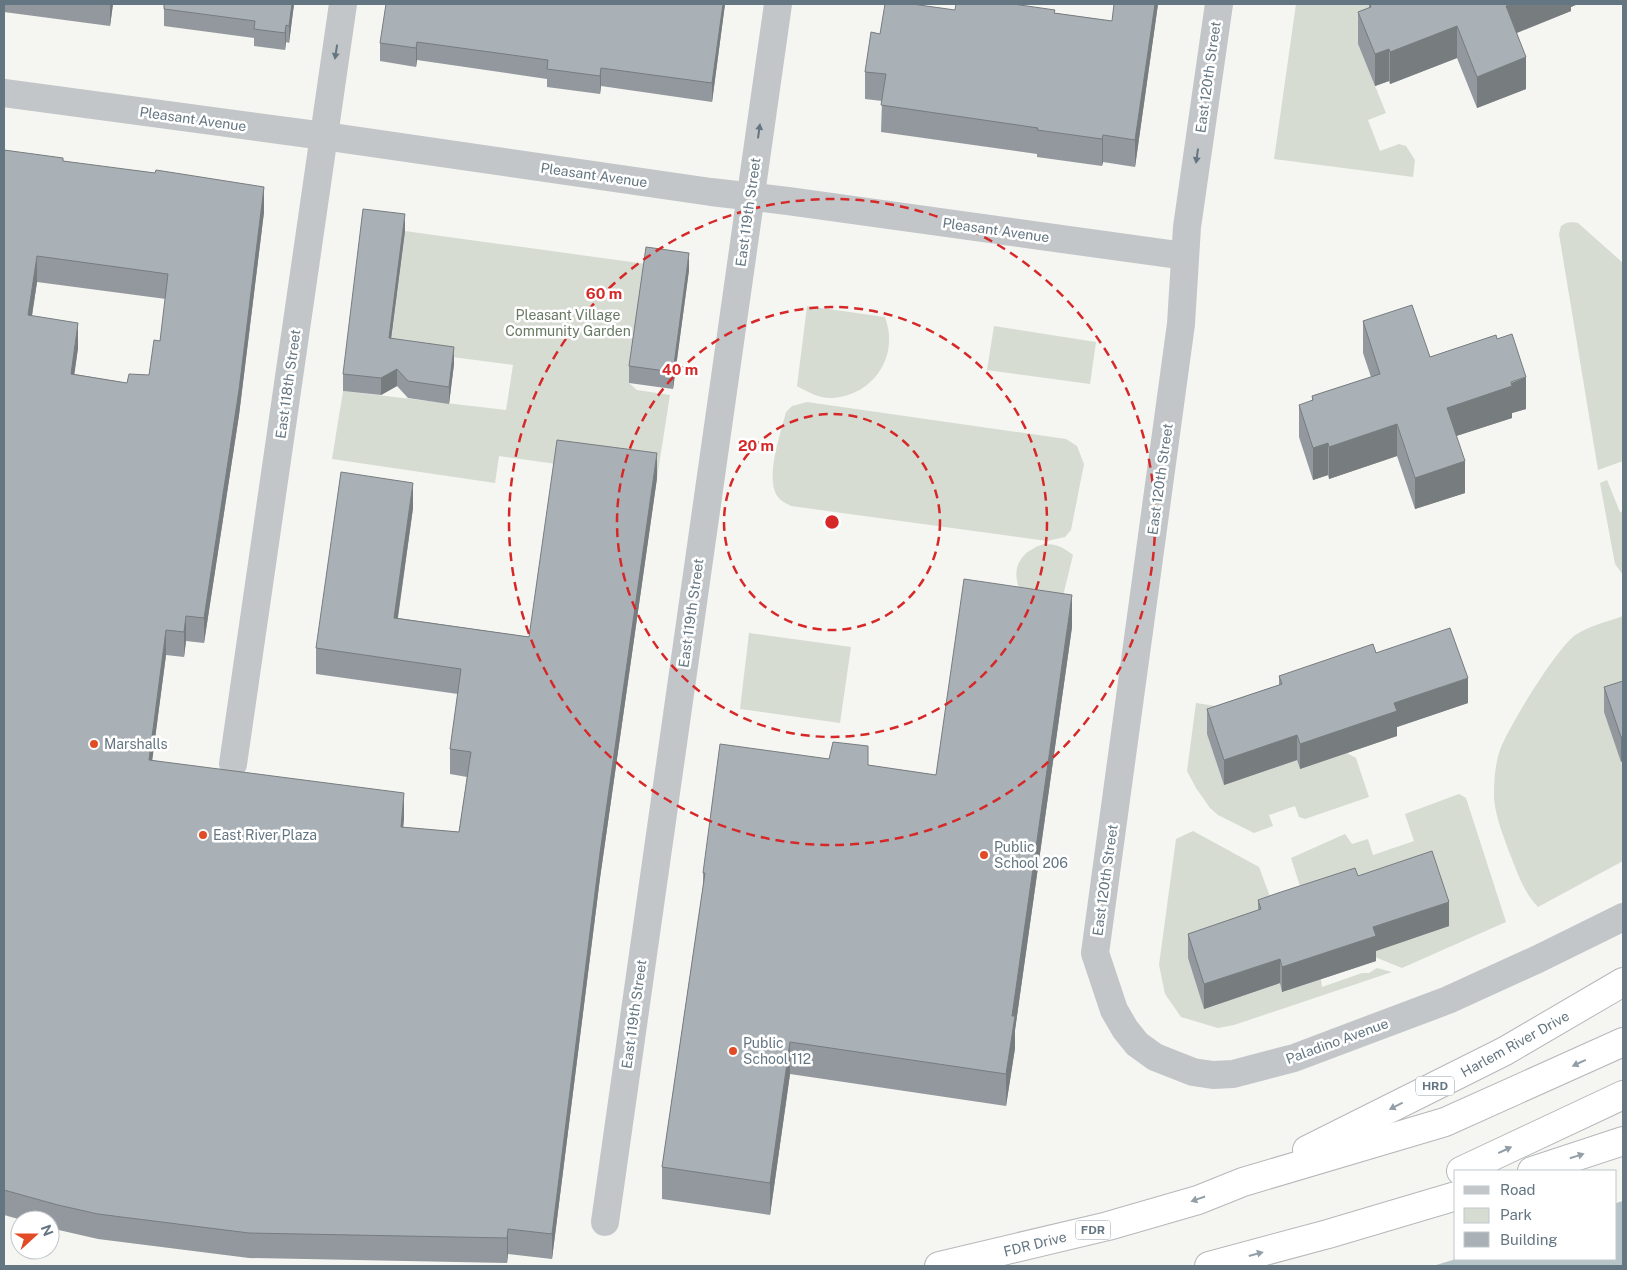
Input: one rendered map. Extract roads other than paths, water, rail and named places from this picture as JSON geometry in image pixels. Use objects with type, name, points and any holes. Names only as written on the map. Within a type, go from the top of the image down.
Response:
[{"type":"highway","name":"Harlem River Drive","points":[[1244,1182],[1505,1051],[1623,982]]},
{"type":"highway","points":[[1244,1182],[1444,1122],[1579,1064],[1623,1042]]},
{"type":"highway","points":[[1463,1170],[1623,1094]]},
{"type":"highway","points":[[1535,1170],[1623,1141]]},
{"type":"highway","points":[[1328,1234],[1454,1175]]},
{"type":"highway","name":"FDR Drive","points":[[939,1266],[981,1258],[1108,1226],[1198,1200],[1244,1182]]},
{"type":"highway","points":[[1209,1266],[1328,1234],[1454,1197]]},
{"type":"street","name":"East 118th Street","points":[[233,764],[343,4]]},
{"type":"street","name":"East 119th Street","points":[[605,1222],[778,4]]},
{"type":"street","name":"East 120th Street","points":[[1095,953],[1182,324],[1187,227],[1219,4]]},
{"type":"street","name":"Pleasant Avenue","points":[[4,93],[1185,256]]},
{"type":"street","name":"Paladino Avenue","points":[[1095,953],[1114,1010],[1125,1029],[1137,1044],[1155,1057],[1187,1070],[1212,1075],[1233,1074],[1294,1058],[1448,1000],[1623,917]]},
{"type":"place","name":"Marshalls","points":[[94,744]]},
{"type":"place","name":"East River Plaza","points":[[203,835]]},
{"type":"place","name":"Public School 206","points":[[984,855]]},
{"type":"place","name":"Public School 112","points":[[733,1051]]},
{"type":"park label","name":"Pleasant Village Community Garden","points":[[568,324]]}]
